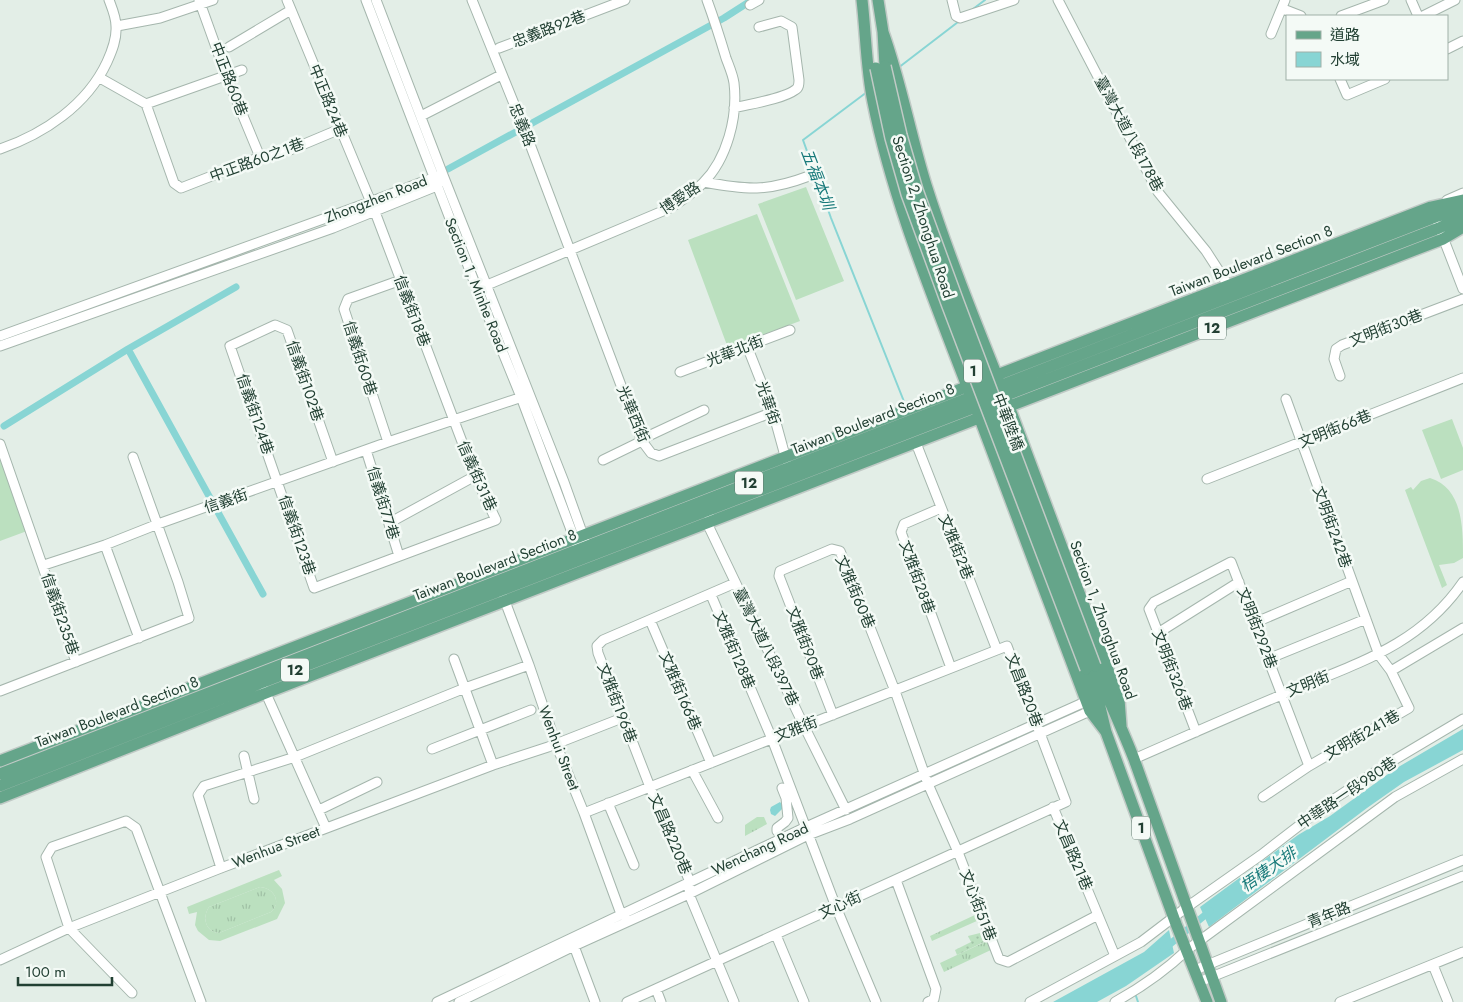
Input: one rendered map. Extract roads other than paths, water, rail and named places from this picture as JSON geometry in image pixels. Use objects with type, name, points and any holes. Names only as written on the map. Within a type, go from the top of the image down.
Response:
[{"type":"main road","name":"Section 2, Zhonghua Road","points":[[862,0],[867,70],[890,171],[912,238],[974,402]]},
{"type":"main road","name":"Section 2, Zhonghua Road","points":[[878,0],[883,32],[881,67]]},
{"type":"main road","name":"Section 2, Zhonghua Road","points":[[883,32],[895,63],[910,131],[927,186],[1003,391]]},
{"type":"main road","name":"Section 2, Zhonghua Road","points":[[866,36],[881,67]]},
{"type":"main road","name":"中華陸橋","points":[[881,67],[920,198],[1090,668]]},
{"type":"main road","name":"Taiwan Boulevard Section 8","points":[[0,786],[259,678],[584,553],[712,509],[791,473],[1437,223],[1463,200]]},
{"type":"main road","name":"Taiwan Boulevard Section 8","points":[[0,774],[499,586],[1437,223],[1463,208]]},
{"type":"main road","name":"Taiwan Boulevard Section 8","points":[[1003,391],[1228,285],[1463,217]]},
{"type":"main road","name":"Taiwan Boulevard Section 8","points":[[1437,223],[1463,223]]},
{"type":"main road","name":"Taiwan Boulevard Section 8","points":[[1437,223],[1463,227]]},
{"type":"main road","name":"Section 1, Zhonghua Road","points":[[1003,391],[1119,699],[1121,726],[1221,1002]]},
{"type":"main road","name":"Taiwan Boulevard Section 8","points":[[584,553],[708,523],[791,473],[916,442],[974,402]]},
{"type":"main road","name":"1","points":[[974,402],[1088,706],[1106,732]]},
{"type":"main road","name":"1","points":[[1090,668],[1121,726]]},
{"type":"main road","name":"1","points":[[1090,668],[1106,732],[1207,1002]]},
{"type":"main road","name":"Taiwan Boulevard Section 8","points":[[0,761],[259,678]]},
{"type":"main road","name":"Taiwan Boulevard Section 8","points":[[0,798],[259,678]]},
{"type":"street","points":[[0,148],[18,143],[58,120],[84,97],[100,78],[114,49],[117,26],[109,0]]},
{"type":"street","points":[[117,26],[160,18],[200,2],[213,0]]},
{"type":"street","name":"中正路24巷","points":[[286,0],[370,202]]},
{"type":"street","name":"Section 1, Minhe Road","points":[[366,0],[477,289],[564,482],[584,553]]},
{"type":"street","name":"Section 1, Minhe Road","points":[[376,0],[486,285],[525,395]]},
{"type":"street","name":"忠義路","points":[[472,0],[525,131],[570,251]]},
{"type":"street","name":"忠義路92巷","points":[[499,48],[625,0]]},
{"type":"street","name":"博愛路","points":[[477,289],[670,208],[690,195],[704,182],[720,158],[729,134],[734,108],[734,82],[707,0]]},
{"type":"street","points":[[750,5],[759,0]]},
{"type":"street","points":[[952,0],[956,16],[960,18],[1014,0]]},
{"type":"street","name":"臺灣大道八段178巷","points":[[1058,0],[1158,192],[1206,251],[1228,285]]},
{"type":"street","points":[[1344,15],[1384,0]]},
{"type":"street","points":[[1411,0],[1418,15]]},
{"type":"street","points":[[1425,15],[1455,0]]},
{"type":"street","name":"中正路60巷","points":[[200,2],[226,75],[260,157]]},
{"type":"street","points":[[1271,34],[1284,4],[1300,15]]},
{"type":"street","points":[[229,47],[290,10]]},
{"type":"street","points":[[734,108],[784,95],[795,91],[798,87],[800,80],[792,27],[780,21],[759,27]]},
{"type":"street","points":[[1448,48],[1463,41]]},
{"type":"street","points":[[100,78],[146,104],[242,70]]},
{"type":"street","points":[[421,116],[502,75]]},
{"type":"street","points":[[1340,80],[1347,95],[1383,80]]},
{"type":"street","name":"中正路60之1巷","points":[[146,104],[174,184],[181,188],[260,157],[290,150],[340,129]]},
{"type":"street","name":"Zhongzhen Road","points":[[0,336],[370,202],[433,176],[443,175]]},
{"type":"street","name":"Zhongzhen Road","points":[[0,346],[374,212],[437,186],[443,175]]},
{"type":"street","points":[[704,182],[741,189],[772,188],[809,176]]},
{"type":"street","points":[[1437,223],[1463,193]]},
{"type":"street","name":"信義街18巷","points":[[370,202],[453,420]]},
{"type":"street","points":[[1437,223],[1463,233]]},
{"type":"street","points":[[1437,223],[1463,289]]},
{"type":"street","name":"光華西街","points":[[570,251],[642,440],[651,453],[659,456],[774,412]]},
{"type":"street","name":"信義街60巷","points":[[388,442],[344,309],[348,299],[401,280]]},
{"type":"street","name":"文明街30巷","points":[[1340,376],[1334,359],[1336,349],[1342,345],[1463,299]]},
{"type":"street","name":"信義街102巷","points":[[230,346],[275,325],[287,330],[333,462]]},
{"type":"street","name":"光華北街","points":[[680,372],[790,330]]},
{"type":"street","name":"信義街124巷","points":[[230,346],[279,482]]},
{"type":"street","name":"光華街","points":[[747,346],[774,412],[791,473]]},
{"type":"street","name":"文明街66巷","points":[[1207,479],[1463,378]]},
{"type":"street","name":"信義街","points":[[44,565],[525,395]]},
{"type":"street","name":"文明街242巷","points":[[1286,399],[1380,655]]},
{"type":"street","points":[[603,460],[704,410]]},
{"type":"street","name":"信義街31巷","points":[[399,556],[496,520],[475,476],[453,420]]},
{"type":"street","name":"文雅街2巷","points":[[916,442],[940,508],[997,650]]},
{"type":"street","points":[[0,444],[44,565]]},
{"type":"street","name":"信義街77巷","points":[[314,588],[399,556],[366,450]]},
{"type":"street","points":[[0,691],[189,618],[158,524],[133,457]]},
{"type":"street","points":[[389,523],[475,476]]},
{"type":"street","name":"信義街123巷","points":[[279,482],[314,588]]},
{"type":"street","name":"文雅街28巷","points":[[940,508],[904,524],[900,532],[951,668]]},
{"type":"street","points":[[708,523],[712,509]]},
{"type":"street","name":"臺灣大道八段397巷","points":[[708,523],[735,583],[846,810]]},
{"type":"street","points":[[105,545],[139,638]]},
{"type":"street","name":"文雅街60巷","points":[[780,571],[832,549],[840,551],[895,690]]},
{"type":"street","name":"文明街292巷","points":[[1149,609],[1154,602],[1231,562],[1309,766]]},
{"type":"street","name":"信義街235巷","points":[[44,565],[76,662]]},
{"type":"street","name":"文雅街90巷","points":[[780,571],[779,576],[833,715]]},
{"type":"street","points":[[1254,623],[1352,581]]},
{"type":"street","points":[[1158,633],[1239,582]]},
{"type":"street","name":"文明街","points":[[1134,760],[1281,695],[1380,655],[1419,629],[1455,594],[1463,582]]},
{"type":"street","points":[[711,594],[735,583]]},
{"type":"street","name":"Wenhui Street","points":[[499,586],[556,744],[584,812],[621,914]]},
{"type":"street","name":"文雅街128巷","points":[[650,620],[711,594],[772,739],[836,907],[876,1002]]},
{"type":"street","name":"文明街326巷","points":[[1149,609],[1196,732]]},
{"type":"street","points":[[1268,659],[1366,619]]},
{"type":"street","name":"文雅街196巷","points":[[650,620],[603,640],[597,646],[622,718],[650,787]]},
{"type":"street","name":"文雅街166巷","points":[[650,620],[710,763]]},
{"type":"street","points":[[1391,671],[1463,628]]},
{"type":"street","name":"文雅街","points":[[584,812],[1007,646]]},
{"type":"street","name":"文昌路20巷","points":[[1007,646],[1041,733]]},
{"type":"street","name":"文明街241巷","points":[[1263,797],[1309,766],[1409,708],[1391,671],[1380,655]]},
{"type":"street","points":[[454,659],[493,765]]},
{"type":"street","points":[[221,868],[198,794],[204,786],[296,757],[465,688],[529,666]]},
{"type":"street","points":[[259,678],[296,757],[326,828]]},
{"type":"street","name":"文心街51巷","points":[[895,690],[928,784],[958,852],[999,958],[1008,962],[1098,916]]},
{"type":"street","name":"Wenchang Road","points":[[459,1002],[574,946],[689,894],[846,810],[924,773],[1036,723],[1088,706]]},
{"type":"street","name":"Wenchang Road","points":[[442,1001],[690,882],[807,831],[850,819],[1041,733],[1088,706]]},
{"type":"street","points":[[432,749],[531,710]]},
{"type":"street","name":"Wenhua Street","points":[[0,960],[69,928],[221,868],[622,718]]},
{"type":"street","name":"中華路一段980巷","points":[[1030,1002],[1141,942],[1188,912],[1331,801],[1389,763],[1463,719]]},
{"type":"street","name":"文昌路21巷","points":[[1041,733],[1066,802],[1052,807],[1115,956]]},
{"type":"street","points":[[244,756],[254,799]]},
{"type":"street","points":[[1115,1002],[1148,983],[1187,950],[1395,797],[1463,759]]},
{"type":"street","points":[[692,770],[718,818]]},
{"type":"street","points":[[319,810],[377,782]]},
{"type":"street","name":"文昌路220巷","points":[[650,787],[690,882]]},
{"type":"street","points":[[778,831],[777,828],[788,818],[786,798],[782,788]]},
{"type":"street","points":[[608,803],[634,865]]},
{"type":"street","name":"文心街","points":[[627,1002],[958,852],[1052,807]]},
{"type":"street","points":[[132,993],[69,928],[46,857],[52,847],[126,821],[136,828],[201,1002]]},
{"type":"street","name":"青年路","points":[[1194,970],[1463,860]]},
{"type":"street","name":"青年路","points":[[1200,982],[1463,876]]},
{"type":"street","points":[[896,880],[936,988],[931,1000]]},
{"type":"street","points":[[690,882],[689,894],[734,1002]]},
{"type":"street","points":[[621,914],[632,921]]},
{"type":"street","points":[[776,935],[804,1002]]},
{"type":"street","points":[[574,946],[595,1002]]},
{"type":"street","points":[[1340,1002],[1463,952]]},
{"type":"street","points":[[1433,965],[1448,1002]]},
{"type":"street","points":[[656,989],[661,1002]]},
{"type":"water","points":[[1463,729],[1463,750],[1404,782],[1209,927],[1200,907],[1298,835],[1330,816],[1395,769]]},
{"type":"water","points":[[780,802],[784,807],[775,816],[771,814],[771,807]]},
{"type":"water","points":[[1169,930],[1174,953],[1126,986],[1097,1002],[1053,1002],[1144,952]]},
{"type":"waterway","points":[[448,169],[724,18],[752,0]]},
{"type":"waterway","name":"五福本圳","points":[[973,9],[985,0]]},
{"type":"waterway","name":"五福本圳","points":[[898,68],[958,22]]},
{"type":"waterway","name":"五福本圳","points":[[867,92],[803,140],[831,218],[905,404]]},
{"type":"waterway","points":[[4,426],[128,349],[236,287]]},
{"type":"waterway","points":[[128,349],[263,594]]},
{"type":"waterway","name":"梧棲大排","points":[[1164,949],[1210,911]]},
{"type":"waterway","points":[[1135,993],[1138,1002]]}]
